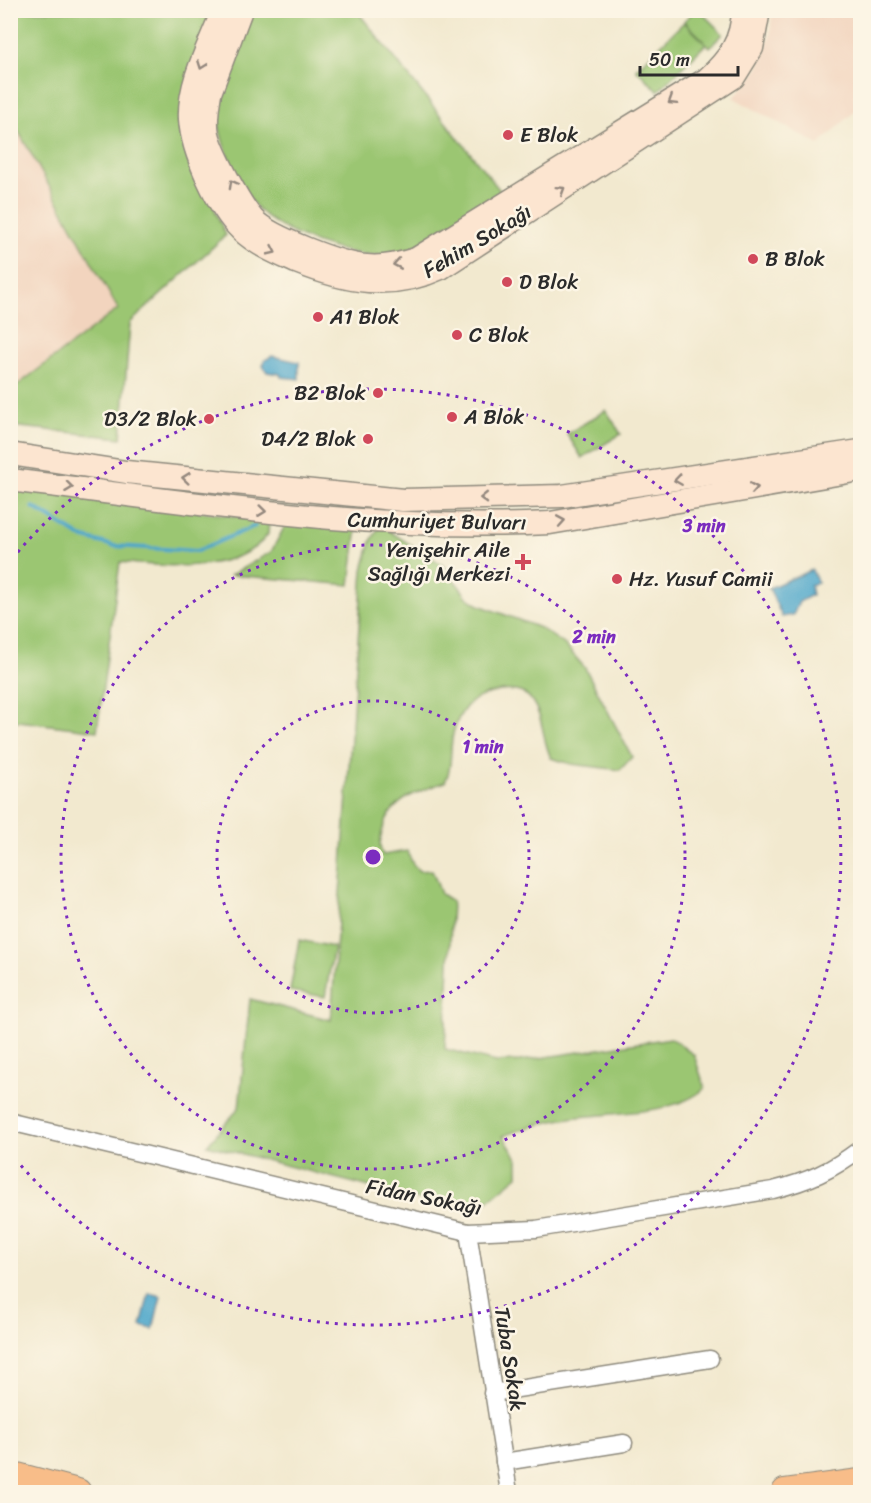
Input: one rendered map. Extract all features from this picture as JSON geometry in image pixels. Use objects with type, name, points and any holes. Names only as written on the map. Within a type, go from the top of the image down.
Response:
[{"type":"main road","points":[[10,1474],[78,1492]]},
{"type":"main road","points":[[785,1492],[861,1482]]},
{"type":"street","name":"Fehim Sokağı","points":[[223,10],[192,102],[193,135],[203,168],[239,228],[264,248],[346,279],[388,283],[410,279],[441,268],[706,79],[722,65],[738,41],[743,10]]},
{"type":"street","name":"Fehim Sokağı","points":[[241,10],[210,93],[208,134],[246,209],[257,223],[275,235],[348,262],[366,266],[400,264],[416,259],[589,163],[734,77],[752,48],[759,10]]},
{"type":"street","name":"Cumhuriyet Bulvarı","points":[[10,480],[274,513],[389,524],[550,522],[810,469],[861,451]]},
{"type":"street","name":"Cumhuriyet Bulvarı","points":[[10,454],[126,472],[392,499],[562,496],[810,469],[861,470]]},
{"type":"street","points":[[389,524],[392,499]]},
{"type":"street","name":"Fidan Sokağı","points":[[10,1122],[468,1232],[536,1228],[774,1190],[810,1181],[836,1167],[861,1149]]},
{"type":"street","name":"Tuba Sokak","points":[[468,1232],[509,1492]]},
{"type":"street","points":[[492,1393],[710,1359]]},
{"type":"street","points":[[504,1462],[624,1443]]},
{"type":"shaded area","points":[[772,11],[860,11],[860,106],[819,145],[734,98],[757,70],[770,36]]},
{"type":"shaded area","points":[[10,118],[118,309],[11,390],[10,390]]},
{"type":"green space","points":[[11,11],[213,11],[215,211],[226,235],[130,323],[121,438],[11,426],[11,390],[118,309],[11,118]]},
{"type":"green space","points":[[253,11],[357,11],[503,194],[425,245],[396,254],[380,255],[344,251],[306,239],[273,222],[253,203],[237,177],[224,146],[218,116],[223,82]]},
{"type":"green space","points":[[694,11],[700,11],[723,34],[710,47],[684,21]]},
{"type":"green space","points":[[684,22],[706,44],[658,91],[636,69]]},
{"type":"green space","points":[[606,410],[621,434],[582,458],[567,434]]},
{"type":"green space","points":[[11,485],[269,521],[268,534],[255,547],[239,556],[220,562],[178,566],[120,562],[97,731],[11,720]]},
{"type":"green space","points":[[358,518],[350,585],[231,575],[271,552],[286,524]]},
{"type":"green space","points":[[388,527],[392,533],[443,565],[467,597],[479,605],[540,628],[564,644],[585,668],[632,757],[620,770],[571,764],[551,758],[539,715],[532,701],[519,692],[499,691],[472,702],[458,719],[453,734],[448,775],[445,782],[404,800],[389,815],[381,837],[380,848],[383,855],[407,851],[419,871],[432,870],[441,894],[452,901],[445,1049],[496,1062],[520,1061],[671,1038],[694,1055],[705,1088],[677,1104],[641,1111],[561,1119],[503,1136],[518,1160],[518,1176],[481,1206],[455,1209],[207,1145],[239,1108],[250,999],[331,1020],[363,570],[371,541],[378,529]]},
{"type":"green space","points":[[299,940],[334,947],[325,997],[290,991]]},
{"type":"water","points":[[272,356],[299,362],[299,379],[281,377],[280,374],[267,372],[263,366],[265,360]]},
{"type":"water","points":[[812,570],[818,583],[810,585],[812,595],[799,602],[793,615],[782,617],[769,588]]},
{"type":"water","points":[[149,1293],[161,1296],[153,1329],[141,1326]]},
{"type":"waterway","points":[[33,507],[81,537],[114,546],[197,551],[255,526]]},
{"type":"place","name":"E Blok","points":[[508,135]]},
{"type":"place","name":"B Blok","points":[[753,259]]},
{"type":"place","name":"D Blok","points":[[507,282]]},
{"type":"place","name":"A1 Blok","points":[[318,317]]},
{"type":"place","name":"C Blok","points":[[457,335]]},
{"type":"place","name":"B2 Blok","points":[[378,393]]},
{"type":"place","name":"A Blok","points":[[452,417]]},
{"type":"place","name":"D3/2 Blok","points":[[209,419]]},
{"type":"place","name":"D4/2 Blok","points":[[368,439]]},
{"type":"place","name":"Yenişehir Aile Sağlığı Merkezi","points":[[523,562]]},
{"type":"place","name":"Hz. Yusuf Camii","points":[[617,579]]}]
